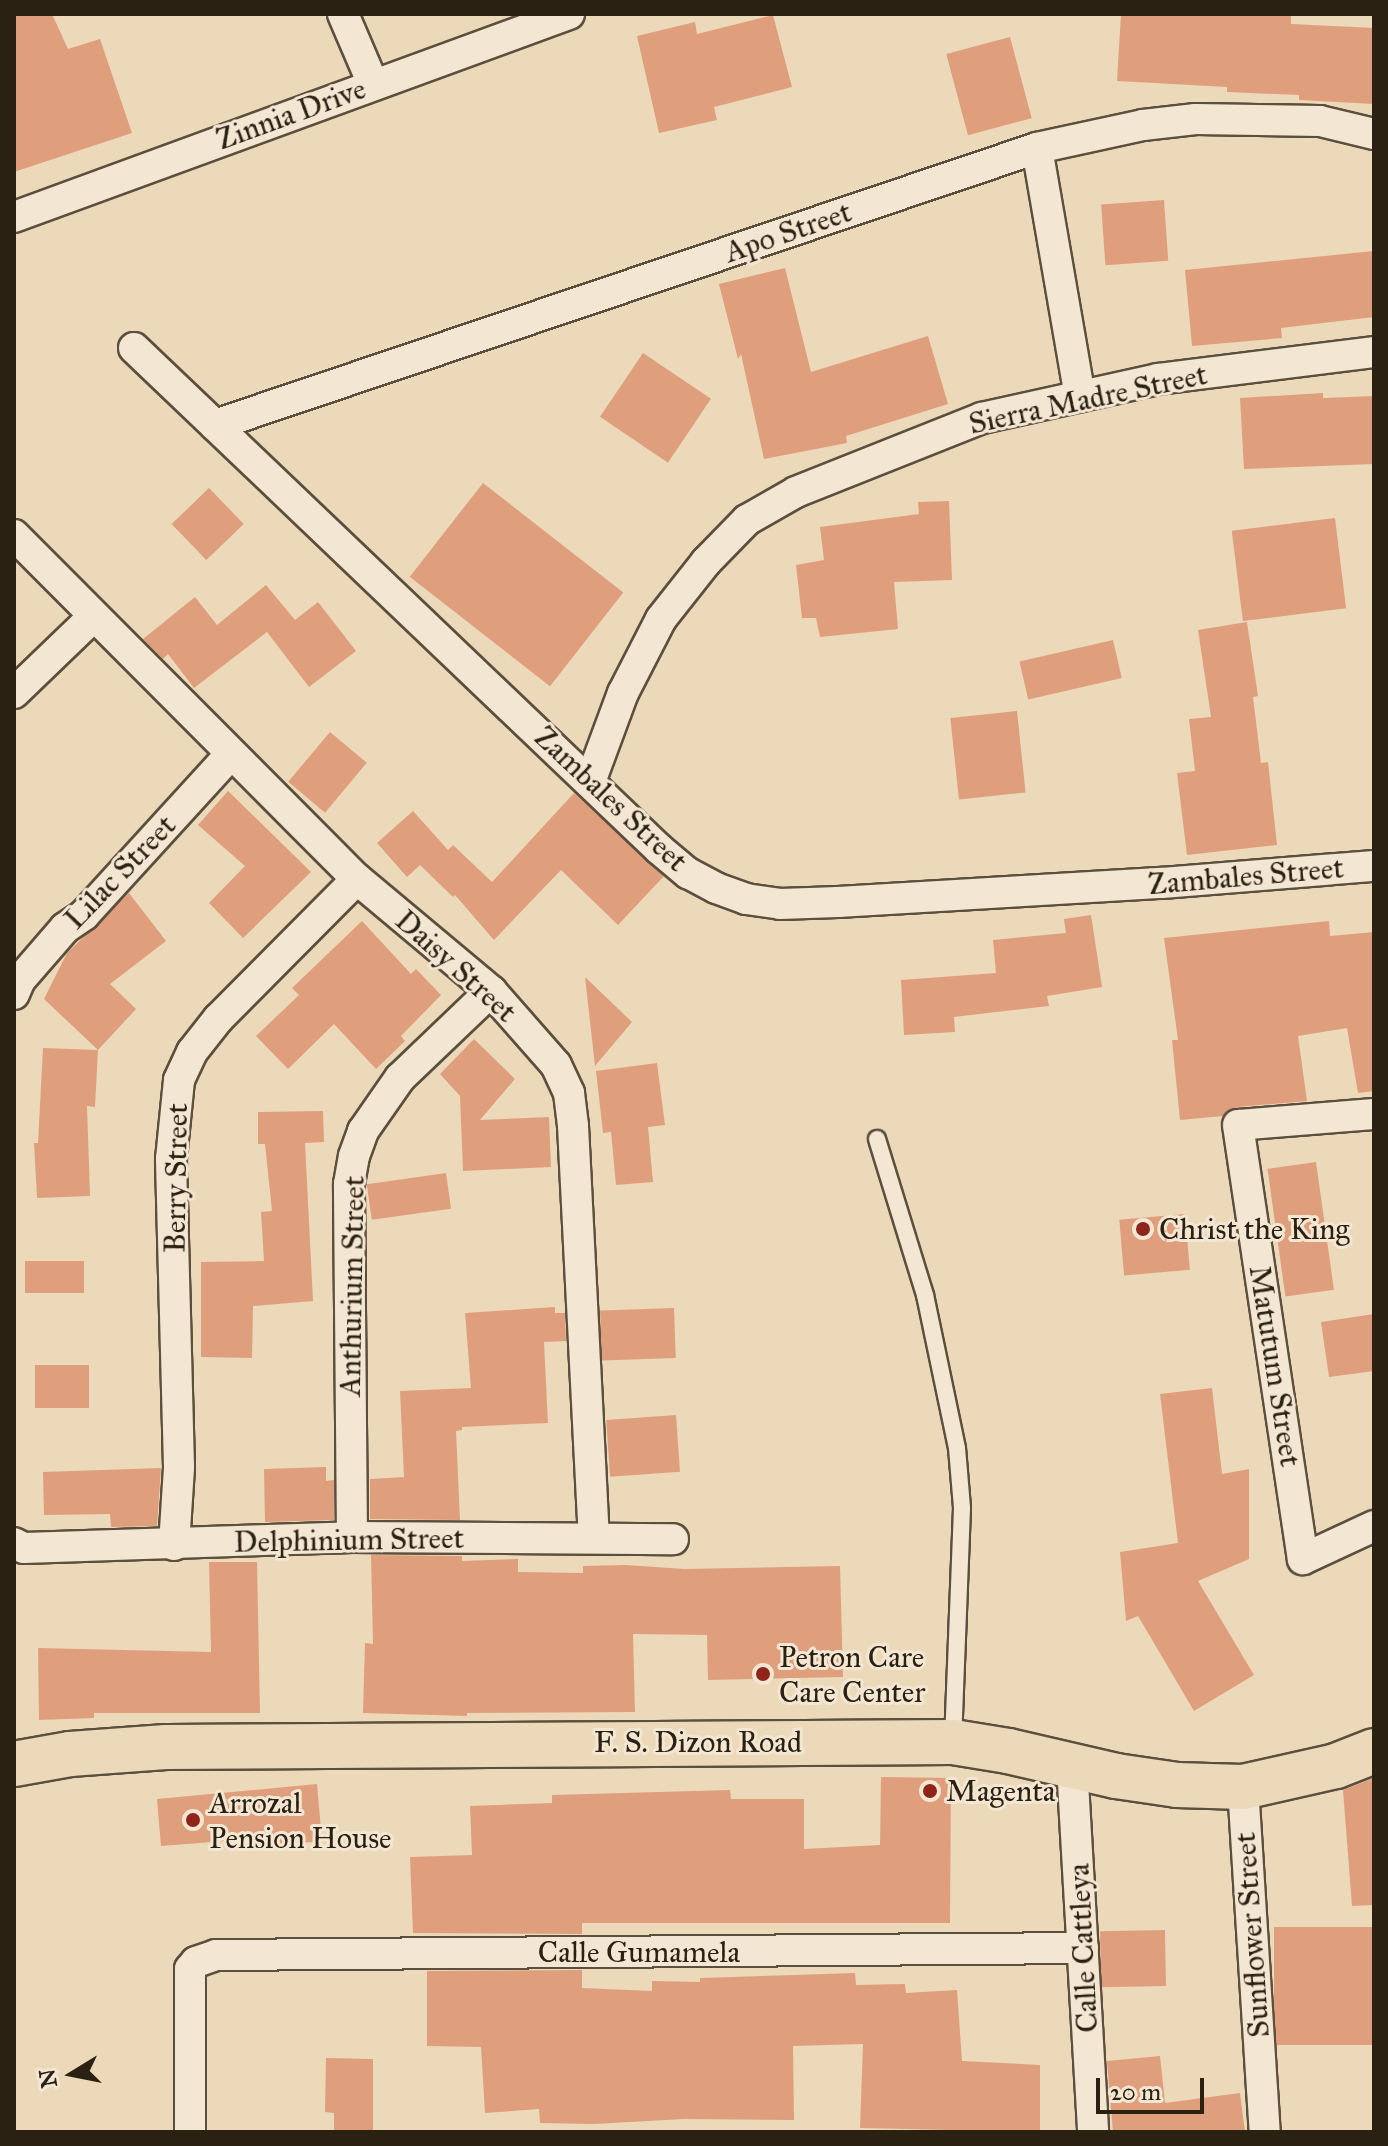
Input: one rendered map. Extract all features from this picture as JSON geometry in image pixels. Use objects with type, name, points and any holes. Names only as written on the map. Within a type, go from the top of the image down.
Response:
[{"type":"main road","name":"F. S. Dizon Road","points":[[14,1764],[70,1754],[166,1747],[798,1740],[953,1742],[1177,1785],[1243,1787],[1336,1766],[1374,1751]]},
{"type":"street","points":[[343,14],[373,84]]},
{"type":"street","name":"Zinnia Drive","points":[[14,217],[569,14]]},
{"type":"street","name":"Apo Street","points":[[215,425],[1037,148],[1143,125],[1196,119],[1320,121],[1374,134]]},
{"type":"street","points":[[1037,148],[1080,396]]},
{"type":"street","name":"Zambales Street","points":[[134,348],[688,873],[746,899],[780,904],[1147,884],[1374,866]]},
{"type":"street","name":"Sierra Madre Street","points":[[590,782],[623,693],[661,619],[706,562],[747,520],[796,492],[982,418],[1158,379],[1374,352]]},
{"type":"street","name":"Daisy Street","points":[[14,535],[357,879],[491,991],[556,1065],[569,1093],[594,1537]]},
{"type":"street","points":[[14,693],[94,616]]},
{"type":"street","name":"Lilac Street","points":[[14,994],[20,980],[65,928],[84,915],[231,754]]},
{"type":"street","name":"Berry Street","points":[[174,1545],[179,1467],[171,1159],[179,1080],[192,1052],[218,1019],[357,879]]},
{"type":"street","name":"Anthurium Street","points":[[352,1537],[349,1184],[354,1156],[363,1131],[390,1090],[491,991]]},
{"type":"street","name":"Matutum Street","points":[[1374,1114],[1238,1125],[1303,1559],[1374,1526]]},
{"type":"street","name":"Delphinium Street","points":[[19,1546],[174,1545],[352,1537],[673,1539]]},
{"type":"street","name":"Calle Cattleya","points":[[1072,1765],[1093,2132]]},
{"type":"street","name":"Sunflower Street","points":[[1243,1787],[1265,2132]]},
{"type":"street","name":"Calle Gumamela","points":[[190,2132],[189,1979],[196,1962],[216,1955],[1083,1948]]},
{"type":"lane","points":[[877,1139],[925,1295],[957,1448],[962,1508],[953,1742]]},
{"type":"building","points":[[14,14],[52,14],[68,49],[100,39],[132,133],[14,172]]},
{"type":"building","points":[[1121,14],[1291,15],[1291,24],[1374,28],[1374,104],[1299,100],[1299,95],[1227,92],[1227,87],[1117,81]]},
{"type":"building","points":[[773,15],[792,87],[714,107],[717,120],[659,133],[637,36],[695,22],[697,34]]},
{"type":"building","points":[[1010,37],[1032,118],[968,135],[946,54]]},
{"type":"building","points":[[1164,200],[1168,261],[1105,265],[1101,204]]},
{"type":"building","points":[[1374,251],[1374,317],[1281,328],[1282,338],[1192,346],[1185,270]]},
{"type":"building","points":[[785,268],[811,372],[928,336],[948,404],[846,436],[847,443],[764,459],[741,354],[738,359],[719,284]]},
{"type":"building","points":[[643,353],[711,399],[668,463],[600,417]]},
{"type":"building","points":[[1323,393],[1323,398],[1374,396],[1374,464],[1244,469],[1240,398]]},
{"type":"building","points":[[483,483],[623,593],[550,686],[410,577]]},
{"type":"building","points":[[209,488],[244,524],[206,560],[172,524]]},
{"type":"building","points":[[949,501],[952,580],[894,582],[898,629],[820,637],[816,618],[802,618],[796,565],[824,560],[820,527],[919,514],[918,502]]},
{"type":"building","points":[[1335,518],[1346,608],[1243,621],[1232,531]]},
{"type":"building","points":[[266,585],[295,620],[318,602],[356,651],[309,687],[267,632],[194,688],[168,654],[163,659],[143,639],[195,597],[217,625]]},
{"type":"building","points":[[1247,622],[1258,696],[1253,697],[1261,763],[1268,762],[1277,845],[1187,855],[1177,773],[1195,771],[1189,719],[1211,717],[1198,630]]},
{"type":"building","points":[[1113,640],[1122,678],[1028,700],[1019,662]]},
{"type":"building","points":[[1017,711],[1026,793],[959,800],[950,718]]},
{"type":"building","points":[[330,732],[367,763],[325,813],[288,782]]},
{"type":"building","points":[[228,791],[311,872],[243,938],[209,903],[245,866],[198,825]]},
{"type":"building","points":[[574,793],[664,876],[618,925],[561,870],[494,940],[455,895],[453,897],[420,865],[407,877],[377,843],[413,811],[448,850],[453,845],[492,882]]},
{"type":"building","points":[[129,893],[166,941],[110,984],[136,1009],[98,1050],[44,999],[67,953]]},
{"type":"building","points":[[1091,915],[1102,987],[1047,996],[1049,1006],[954,1017],[955,1032],[904,1035],[901,980],[996,973],[993,940],[1066,933],[1064,919]]},
{"type":"building","points":[[362,921],[411,974],[416,969],[441,995],[401,1036],[405,1041],[376,1069],[334,1024],[288,1069],[256,1036],[299,995],[292,988]]},
{"type":"building","points":[[1329,921],[1330,936],[1374,932],[1374,1091],[1358,1093],[1347,1028],[1298,1036],[1307,1101],[1237,1107],[1223,1116],[1180,1120],[1172,1040],[1178,1040],[1164,938]]},
{"type":"building","points":[[585,977],[632,1022],[595,1066]]},
{"type":"building","points":[[474,1039],[515,1079],[480,1120],[549,1117],[551,1167],[463,1171],[460,1096],[440,1074]]},
{"type":"building","points":[[43,1048],[98,1050],[95,1107],[87,1106],[90,1196],[37,1198],[34,1143],[38,1143]]},
{"type":"building","points":[[657,1063],[665,1125],[648,1127],[653,1182],[616,1185],[611,1132],[603,1133],[596,1071]]},
{"type":"building","points":[[323,1111],[324,1142],[305,1143],[313,1301],[253,1306],[252,1358],[201,1357],[201,1262],[264,1261],[261,1212],[272,1211],[265,1144],[258,1144],[258,1112]]},
{"type":"building","points":[[1316,1162],[1334,1290],[1285,1297],[1267,1169]]},
{"type":"building","points":[[446,1173],[451,1209],[372,1220],[367,1184]]},
{"type":"building","points":[[1185,1214],[1190,1270],[1124,1276],[1119,1220]]},
{"type":"building","points":[[25,1261],[84,1261],[84,1293],[25,1293]]},
{"type":"building","points":[[555,1307],[555,1313],[565,1313],[566,1341],[544,1342],[548,1423],[462,1427],[462,1430],[456,1431],[460,1520],[370,1519],[370,1479],[404,1477],[400,1391],[471,1388],[465,1313]]},
{"type":"building","points":[[674,1308],[676,1358],[602,1361],[600,1311]]},
{"type":"building","points":[[1374,1314],[1374,1371],[1329,1377],[1321,1322]]},
{"type":"building","points":[[35,1365],[89,1365],[89,1408],[35,1408]]},
{"type":"building","points":[[1212,1388],[1222,1474],[1249,1469],[1249,1559],[1198,1581],[1254,1675],[1194,1711],[1138,1616],[1126,1621],[1120,1552],[1178,1543],[1160,1394]]},
{"type":"building","points":[[676,1415],[680,1472],[610,1477],[606,1420]]},
{"type":"building","points":[[326,1467],[326,1481],[334,1480],[334,1520],[265,1522],[264,1469]]},
{"type":"building","points":[[161,1468],[157,1526],[111,1527],[110,1514],[44,1515],[43,1472]]},
{"type":"building","points":[[371,1555],[462,1556],[462,1561],[518,1559],[518,1572],[583,1573],[583,1566],[626,1565],[684,1569],[840,1566],[843,1677],[708,1680],[707,1635],[633,1634],[635,1712],[467,1713],[467,1716],[363,1713],[365,1643],[373,1644]]},
{"type":"building","points":[[209,1562],[257,1562],[260,1713],[94,1713],[94,1718],[39,1720],[38,1648],[211,1652]]},
{"type":"building","points":[[881,1777],[951,1778],[950,1923],[582,1923],[582,1934],[413,1933],[410,1857],[472,1855],[470,1806],[552,1803],[552,1795],[730,1790],[731,1799],[804,1799],[804,1849],[880,1845]]},
{"type":"building","points":[[1374,1778],[1374,1905],[1352,1906],[1343,1790]]},
{"type":"building","points":[[317,1784],[322,1841],[251,1848],[250,1839],[161,1846],[157,1799]]},
{"type":"building","points":[[1274,1927],[1374,1927],[1374,2045],[1274,2045]]},
{"type":"building","points":[[1165,1930],[1166,1986],[1101,1987],[1100,1931]]},
{"type":"building","points":[[582,1970],[582,1988],[652,1991],[652,1981],[700,1982],[700,1978],[855,1973],[856,1985],[905,1984],[906,1993],[957,1990],[962,2061],[1040,2065],[1040,2132],[860,2128],[863,2044],[793,2046],[794,2120],[540,2123],[539,2109],[485,2113],[481,2047],[427,2046],[427,1971]]},
{"type":"building","points":[[1160,2056],[1165,2103],[1240,2093],[1245,2132],[1113,2132],[1107,2061]]},
{"type":"building","points":[[326,2058],[373,2059],[373,2132],[334,2132],[334,2113],[325,2112]]},
{"type":"place","name":"Christ the King","points":[[1143,1229]]},
{"type":"place","name":"Petron Care Care Center","points":[[763,1674]]},
{"type":"place","name":"Magenta","points":[[930,1791]]},
{"type":"place","name":"Arrozal Pension House","points":[[193,1820]]}]
